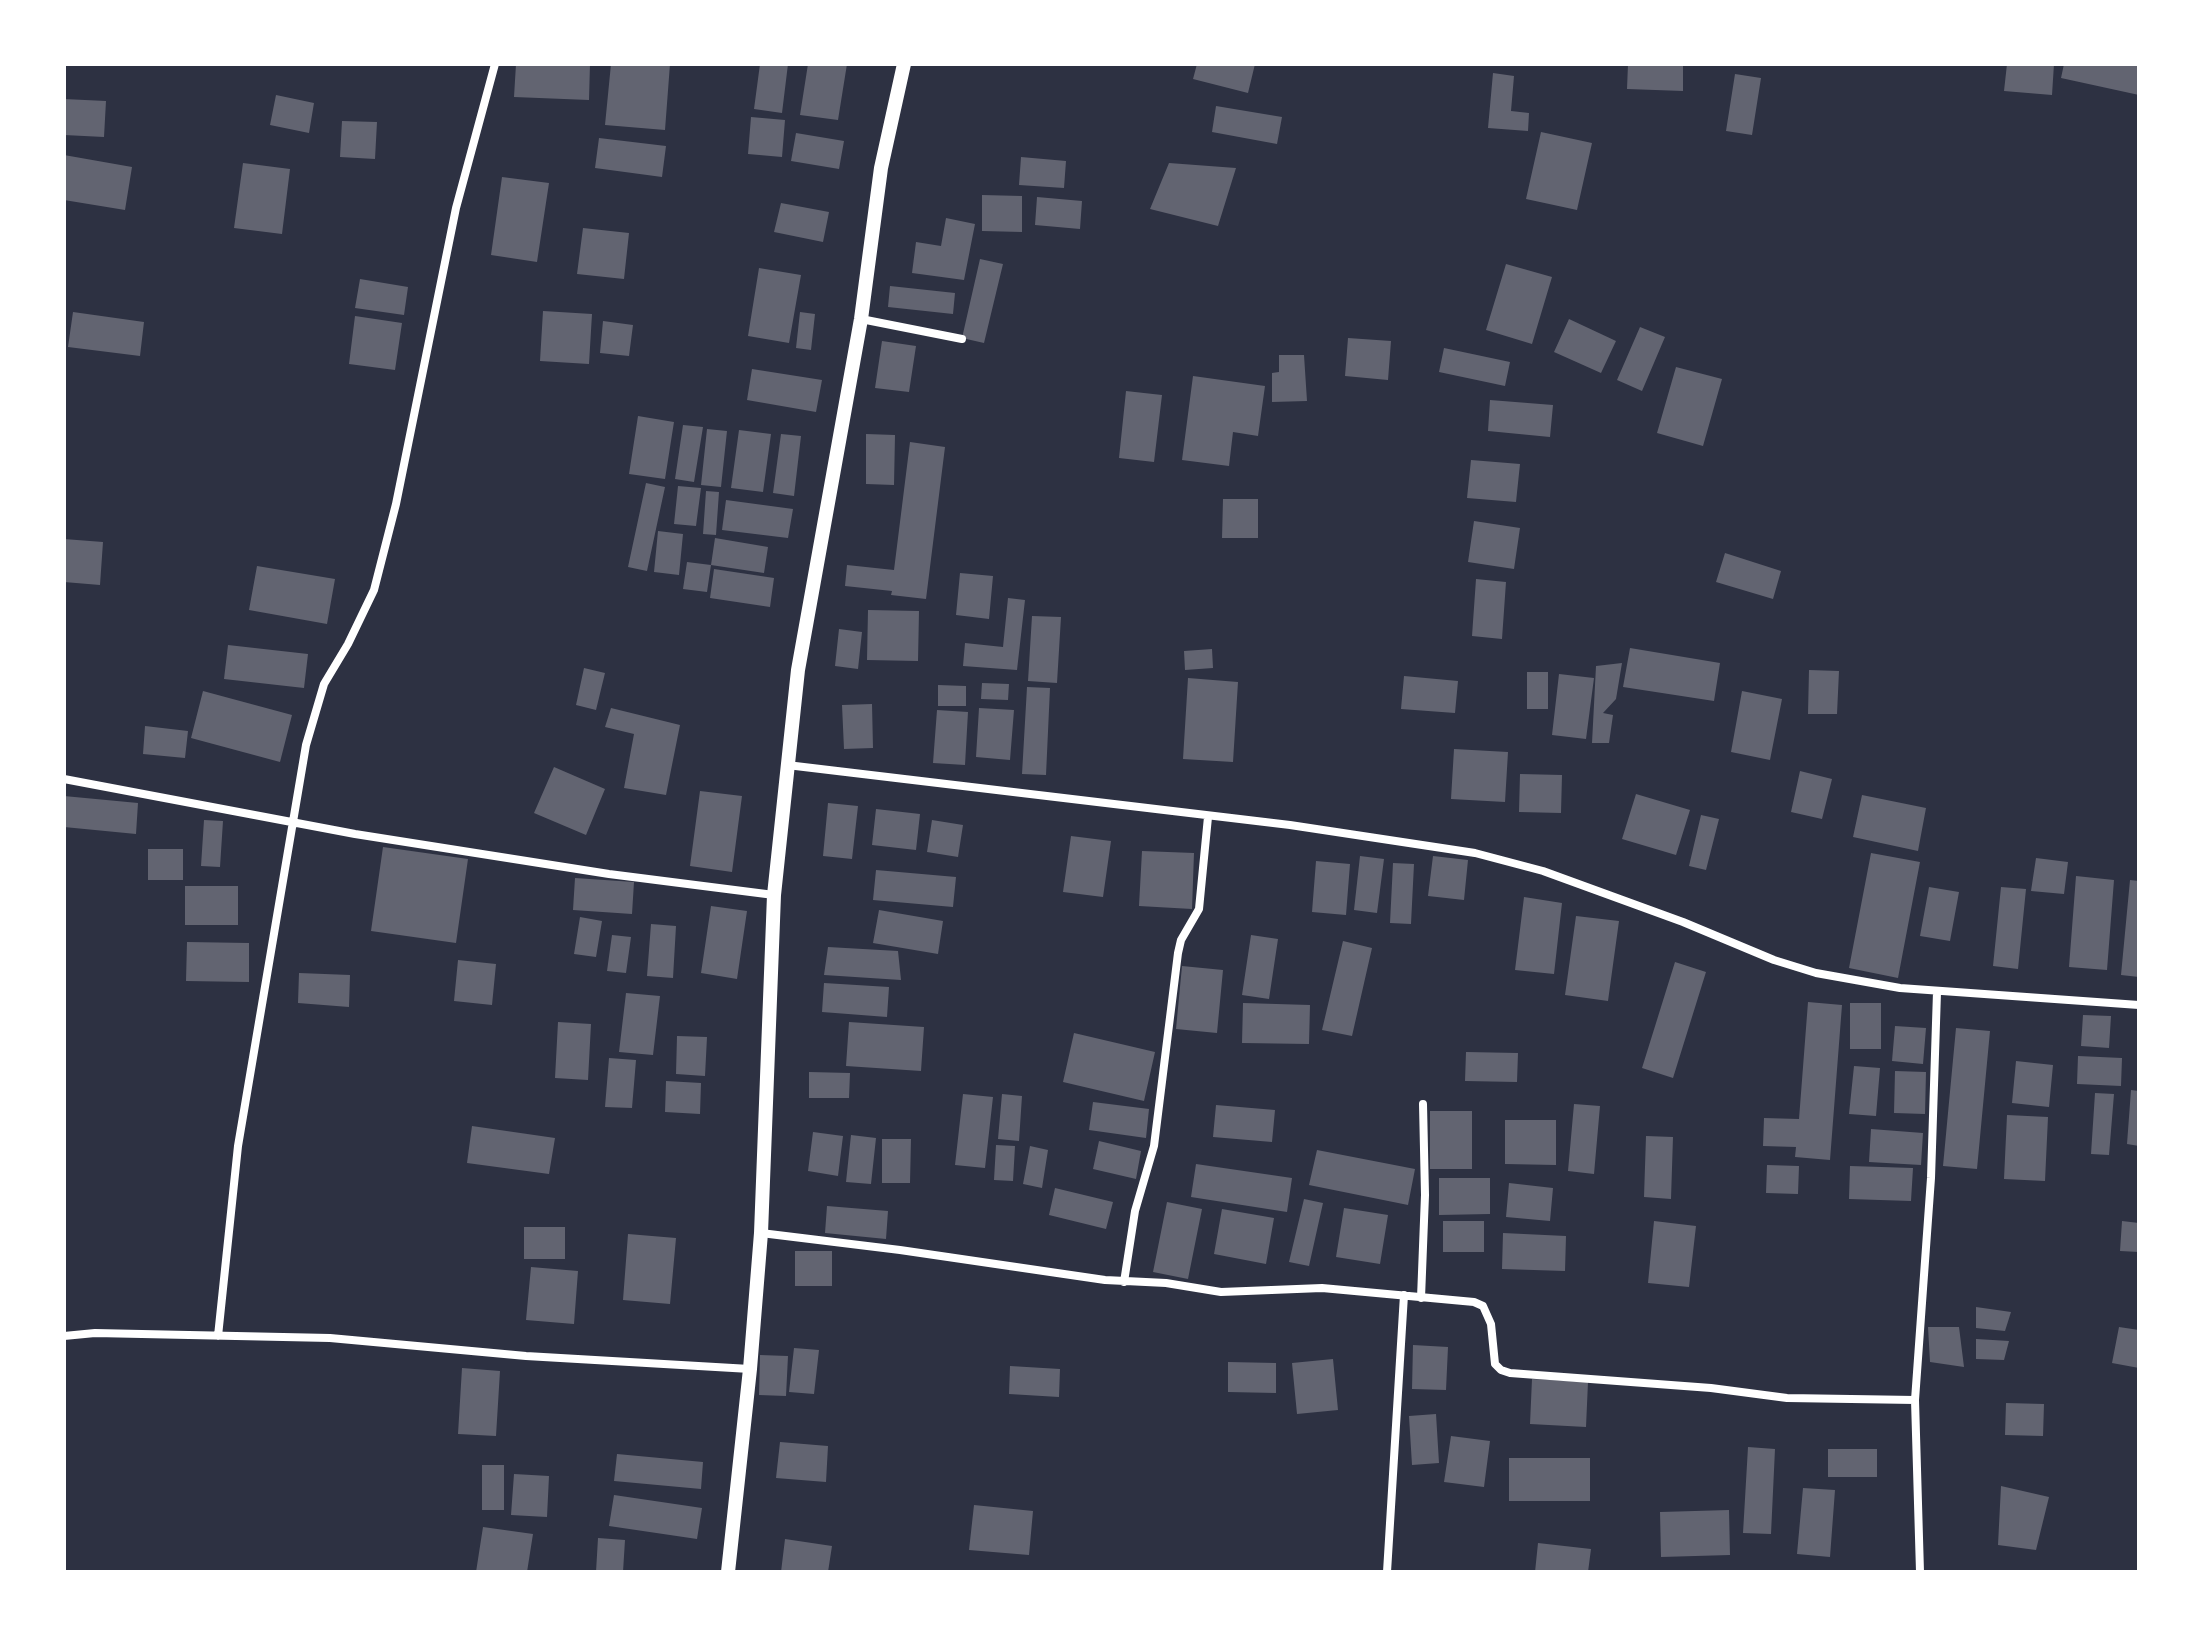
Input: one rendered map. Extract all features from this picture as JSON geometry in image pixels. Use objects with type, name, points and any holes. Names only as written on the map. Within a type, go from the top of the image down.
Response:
[{"type":"street","points":[[218,1336],[240,1131],[306,745],[324,684],[348,644],[374,590],[396,504],[456,208],[495,64]]},
{"type":"street","points":[[728,1572],[761,1233],[774,895],[798,670],[861,319],[881,168],[904,64]]},
{"type":"street","points":[[861,319],[962,339]]},
{"type":"street","points":[[787,765],[1290,825],[1475,853],[1543,871],[1683,922],[1774,960],[1816,973],[1937,992],[2139,1005]]},
{"type":"street","points":[[64,779],[355,834],[609,874],[774,895]]},
{"type":"street","points":[[1124,1282],[1135,1211],[1154,1146],[1178,953],[1181,940],[1199,909],[1208,817]]},
{"type":"street","points":[[1920,1572],[1915,1400],[1931,1178],[1937,992]]},
{"type":"street","points":[[1421,1298],[1425,1195],[1423,1104]]},
{"type":"street","points":[[761,1233],[1124,1282],[1166,1283],[1221,1292],[1322,1288],[1474,1302],[1483,1306],[1491,1324],[1495,1364],[1510,1373],[1711,1388],[1787,1398],[1915,1400]]},
{"type":"street","points":[[1387,1572],[1404,1295]]},
{"type":"street","points":[[64,1336],[95,1333],[330,1338],[526,1356],[750,1369]]},
{"type":"building","points":[[516,64],[590,64],[589,100],[514,97]]},
{"type":"building","points":[[611,64],[670,64],[665,130],[605,125]]},
{"type":"building","points":[[760,64],[788,64],[782,113],[754,109]]},
{"type":"building","points":[[808,64],[847,64],[838,120],[800,115]]},
{"type":"building","points":[[1197,64],[1255,64],[1248,93],[1193,79]]},
{"type":"building","points":[[1628,64],[1683,64],[1683,91],[1627,89]]},
{"type":"building","points":[[2007,64],[2054,64],[2052,95],[2004,91]]},
{"type":"building","points":[[2064,64],[2139,64],[2139,95],[2061,78]]},
{"type":"building","points":[[1493,73],[1514,76],[1511,111],[1529,113],[1528,131],[1488,128]]},
{"type":"building","points":[[1735,74],[1761,78],[1752,135],[1726,131]]},
{"type":"building","points":[[276,95],[314,103],[309,133],[270,125]]},
{"type":"building","points":[[64,99],[106,101],[104,137],[64,135]]},
{"type":"building","points":[[1216,106],[1282,117],[1277,144],[1212,132]]},
{"type":"building","points":[[751,117],[785,120],[782,157],[748,154]]},
{"type":"building","points":[[342,121],[377,122],[375,159],[340,157]]},
{"type":"building","points":[[1541,132],[1592,143],[1577,210],[1526,199]]},
{"type":"building","points":[[796,133],[844,141],[839,169],[791,161]]},
{"type":"building","points":[[599,138],[666,146],[662,177],[595,168]]},
{"type":"building","points":[[64,155],[132,167],[125,210],[64,200]]},
{"type":"building","points":[[1021,157],[1066,161],[1064,188],[1019,185]]},
{"type":"building","points":[[243,163],[290,169],[282,234],[234,228]]},
{"type":"building","points":[[1169,163],[1236,168],[1218,226],[1150,209]]},
{"type":"building","points":[[502,177],[549,183],[537,262],[491,255]]},
{"type":"building","points":[[982,195],[1022,196],[1022,232],[982,231]]},
{"type":"building","points":[[1037,197],[1082,201],[1080,229],[1035,225]]},
{"type":"building","points":[[781,203],[829,212],[823,242],[774,232]]},
{"type":"building","points":[[946,218],[975,224],[964,280],[912,273],[916,242],[941,246]]},
{"type":"building","points":[[583,228],[629,233],[624,279],[577,274]]},
{"type":"building","points":[[980,259],[1003,264],[984,343],[962,338]]},
{"type":"building","points":[[1506,264],[1552,277],[1532,344],[1486,330]]},
{"type":"building","points":[[759,268],[801,275],[789,343],[748,336]]},
{"type":"building","points":[[360,279],[408,287],[404,315],[355,308]]},
{"type":"building","points":[[890,286],[955,293],[953,314],[888,307]]},
{"type":"building","points":[[543,311],[592,314],[589,364],[540,361]]},
{"type":"building","points":[[73,312],[144,322],[140,356],[68,347]]},
{"type":"building","points":[[800,312],[815,314],[811,350],[796,348]]},
{"type":"building","points":[[355,316],[402,323],[395,370],[349,364]]},
{"type":"building","points":[[1569,319],[1616,341],[1601,373],[1554,352]]},
{"type":"building","points":[[603,321],[633,325],[629,356],[600,353]]},
{"type":"building","points":[[1640,327],[1665,337],[1642,391],[1617,380]]},
{"type":"building","points":[[1348,338],[1391,341],[1388,380],[1345,376]]},
{"type":"building","points":[[882,341],[916,346],[909,392],[875,388]]},
{"type":"building","points":[[1444,348],[1510,362],[1505,386],[1439,372]]},
{"type":"building","points":[[1279,355],[1304,355],[1307,401],[1272,402],[1272,373],[1279,372]]},
{"type":"building","points":[[1676,367],[1722,379],[1703,446],[1657,433]]},
{"type":"building","points":[[752,369],[822,380],[816,412],[747,400]]},
{"type":"building","points":[[1193,376],[1265,386],[1258,436],[1233,432],[1229,466],[1182,460]]},
{"type":"building","points":[[1126,391],[1162,395],[1154,462],[1119,458]]},
{"type":"building","points":[[1490,400],[1553,405],[1550,437],[1488,431]]},
{"type":"building","points":[[638,416],[674,422],[665,479],[629,474]]},
{"type":"building","points":[[683,425],[703,427],[694,482],[675,479]]},
{"type":"building","points":[[707,429],[727,431],[721,487],[701,485]]},
{"type":"building","points":[[739,430],[771,434],[763,492],[731,488]]},
{"type":"building","points":[[781,434],[801,436],[794,496],[773,493]]},
{"type":"building","points":[[866,434],[895,435],[894,485],[866,484]]},
{"type":"building","points":[[910,442],[945,447],[926,599],[891,595],[892,591],[845,586],[847,565],[894,570]]},
{"type":"building","points":[[1471,460],[1520,464],[1516,502],[1467,498]]},
{"type":"building","points":[[646,483],[665,487],[647,571],[628,567]]},
{"type":"building","points":[[678,486],[701,488],[696,526],[674,524]]},
{"type":"building","points":[[706,491],[719,492],[716,535],[703,534]]},
{"type":"building","points":[[1223,499],[1258,499],[1258,538],[1222,538]]},
{"type":"building","points":[[726,500],[793,509],[788,538],[722,530]]},
{"type":"building","points":[[1474,521],[1520,528],[1514,569],[1468,562]]},
{"type":"building","points":[[658,531],[683,534],[679,575],[654,572]]},
{"type":"building","points":[[715,538],[768,547],[764,573],[711,565]]},
{"type":"building","points":[[64,539],[103,542],[100,585],[64,582]]},
{"type":"building","points":[[1725,553],[1781,571],[1773,599],[1716,582]]},
{"type":"building","points":[[687,562],[711,565],[707,592],[683,589]]},
{"type":"building","points":[[257,566],[335,579],[327,624],[249,610]]},
{"type":"building","points":[[714,569],[774,578],[770,607],[710,598]]},
{"type":"building","points":[[960,573],[993,576],[989,619],[956,615]]},
{"type":"building","points":[[1476,579],[1506,582],[1502,639],[1472,636]]},
{"type":"building","points":[[1008,598],[1025,600],[1017,670],[963,666],[965,643],[1003,647]]},
{"type":"building","points":[[868,610],[919,611],[918,661],[867,660]]},
{"type":"building","points":[[1032,616],[1061,617],[1057,683],[1028,681]]},
{"type":"building","points":[[839,629],[862,632],[858,669],[835,666]]},
{"type":"building","points":[[228,645],[308,654],[304,688],[224,679]]},
{"type":"building","points":[[1630,648],[1720,663],[1714,701],[1623,687]]},
{"type":"building","points":[[1212,649],[1213,668],[1185,670],[1184,651]]},
{"type":"building","points":[[1622,663],[1616,699],[1603,713],[1613,715],[1609,743],[1592,743],[1596,666]]},
{"type":"building","points":[[584,668],[605,673],[596,710],[576,705]]},
{"type":"building","points":[[1809,670],[1839,671],[1837,714],[1808,714]]},
{"type":"building","points":[[1527,672],[1548,672],[1548,709],[1527,709]]},
{"type":"building","points":[[1559,674],[1594,678],[1586,739],[1552,735]]},
{"type":"building","points":[[1404,676],[1458,681],[1455,713],[1401,709]]},
{"type":"building","points":[[1188,678],[1238,682],[1233,762],[1183,759]]},
{"type":"building","points":[[982,683],[1009,684],[1008,700],[981,699]]},
{"type":"building","points":[[938,685],[966,686],[966,706],[938,706]]},
{"type":"building","points":[[1027,687],[1050,688],[1046,775],[1022,774]]},
{"type":"building","points":[[203,691],[292,715],[280,762],[191,738]]},
{"type":"building","points":[[1742,691],[1782,699],[1770,760],[1731,752]]},
{"type":"building","points":[[872,704],[873,748],[844,749],[842,705]]},
{"type":"building","points":[[611,708],[680,725],[666,795],[624,788],[634,734],[605,727]]},
{"type":"building","points":[[979,708],[1014,710],[1010,760],[976,757]]},
{"type":"building","points":[[937,710],[968,712],[965,765],[933,763]]},
{"type":"building","points":[[145,726],[188,731],[185,758],[143,754]]},
{"type":"building","points":[[1454,749],[1508,752],[1505,802],[1451,799]]},
{"type":"building","points":[[554,767],[605,789],[586,835],[534,813]]},
{"type":"building","points":[[1800,771],[1832,779],[1822,819],[1791,812]]},
{"type":"building","points":[[1520,774],[1562,775],[1561,813],[1519,812]]},
{"type":"building","points":[[700,791],[742,796],[732,872],[690,866]]},
{"type":"building","points":[[1636,794],[1690,810],[1676,855],[1622,839]]},
{"type":"building","points":[[1862,795],[1926,808],[1918,851],[1853,837]]},
{"type":"building","points":[[64,796],[138,803],[136,834],[64,827]]},
{"type":"building","points":[[828,803],[858,806],[852,859],[823,856]]},
{"type":"building","points":[[876,809],[920,814],[916,850],[872,845]]},
{"type":"building","points":[[1701,815],[1719,819],[1706,870],[1689,866]]},
{"type":"building","points":[[204,820],[223,821],[220,867],[201,866]]},
{"type":"building","points":[[932,820],[963,825],[958,857],[927,852]]},
{"type":"building","points":[[1071,836],[1111,841],[1103,897],[1063,892]]},
{"type":"building","points":[[383,847],[468,859],[456,943],[371,931]]},
{"type":"building","points":[[148,849],[183,849],[183,880],[148,880]]},
{"type":"building","points":[[1142,851],[1194,853],[1192,909],[1139,906]]},
{"type":"building","points":[[1871,853],[1920,862],[1898,978],[1849,968]]},
{"type":"building","points":[[1360,856],[1384,859],[1377,913],[1354,910]]},
{"type":"building","points":[[1433,856],[1468,860],[1464,900],[1428,896]]},
{"type":"building","points":[[2036,858],[2068,862],[2064,894],[2031,891]]},
{"type":"building","points":[[1316,861],[1350,864],[1346,915],[1312,912]]},
{"type":"building","points":[[1393,863],[1414,864],[1411,924],[1390,923]]},
{"type":"building","points":[[876,870],[956,877],[953,907],[873,900]]},
{"type":"building","points":[[2076,876],[2114,880],[2107,970],[2069,967]]},
{"type":"building","points":[[575,878],[634,882],[632,914],[573,910]]},
{"type":"building","points":[[2130,880],[2139,881],[2139,977],[2121,975]]},
{"type":"building","points":[[185,886],[238,886],[238,925],[185,925]]},
{"type":"building","points":[[1929,887],[1959,892],[1950,941],[1920,936]]},
{"type":"building","points":[[2001,887],[2026,889],[2018,969],[1993,966]]},
{"type":"building","points":[[1524,897],[1562,903],[1554,974],[1515,970]]},
{"type":"building","points":[[711,906],[747,911],[737,979],[701,973]]},
{"type":"building","points":[[879,910],[943,921],[938,954],[873,943]]},
{"type":"building","points":[[1576,916],[1619,921],[1608,1001],[1565,995]]},
{"type":"building","points":[[580,917],[602,921],[596,957],[574,954]]},
{"type":"building","points":[[651,924],[676,926],[673,978],[647,976]]},
{"type":"building","points":[[612,935],[631,937],[626,973],[607,971]]},
{"type":"building","points":[[1251,935],[1278,939],[1269,999],[1242,995]]},
{"type":"building","points":[[1343,941],[1372,948],[1352,1036],[1322,1030]]},
{"type":"building","points":[[187,942],[249,943],[249,982],[186,981]]},
{"type":"building","points":[[828,947],[898,951],[901,980],[824,975]]},
{"type":"building","points":[[458,960],[496,964],[492,1005],[454,1001]]},
{"type":"building","points":[[1675,962],[1706,972],[1673,1078],[1642,1068]]},
{"type":"building","points":[[1182,966],[1223,970],[1217,1033],[1176,1029]]},
{"type":"building","points":[[299,973],[350,975],[349,1007],[298,1003]]},
{"type":"building","points":[[824,983],[889,987],[887,1017],[822,1012]]},
{"type":"building","points":[[626,993],[660,996],[653,1055],[619,1052]]},
{"type":"building","points":[[1808,1002],[1842,1005],[1830,1160],[1795,1157],[1796,1147],[1763,1146],[1764,1118],[1799,1119]]},
{"type":"building","points":[[1243,1003],[1310,1005],[1309,1044],[1242,1043]]},
{"type":"building","points":[[1850,1003],[1881,1003],[1881,1049],[1850,1049]]},
{"type":"building","points":[[2083,1015],[2111,1016],[2109,1048],[2081,1046]]},
{"type":"building","points":[[558,1022],[591,1024],[588,1080],[555,1078]]},
{"type":"building","points":[[849,1022],[924,1027],[921,1071],[846,1066]]},
{"type":"building","points":[[1895,1026],[1926,1028],[1923,1064],[1892,1061]]},
{"type":"building","points":[[1956,1028],[1990,1031],[1977,1169],[1943,1166]]},
{"type":"building","points":[[1074,1033],[1155,1052],[1144,1101],[1063,1082]]},
{"type":"building","points":[[677,1036],[707,1037],[705,1076],[676,1074]]},
{"type":"building","points":[[1466,1052],[1518,1053],[1517,1082],[1465,1081]]},
{"type":"building","points":[[2078,1056],[2122,1058],[2121,1086],[2077,1084]]},
{"type":"building","points":[[609,1058],[636,1060],[632,1108],[605,1107]]},
{"type":"building","points":[[2016,1061],[2053,1065],[2049,1107],[2012,1103]]},
{"type":"building","points":[[1854,1066],[1880,1068],[1876,1116],[1849,1114]]},
{"type":"building","points":[[1895,1071],[1926,1072],[1925,1114],[1894,1113]]},
{"type":"building","points":[[809,1072],[850,1073],[849,1098],[809,1098]]},
{"type":"building","points":[[666,1081],[701,1083],[700,1114],[665,1112]]},
{"type":"building","points":[[2131,1090],[2139,1091],[2139,1146],[2127,1144]]},
{"type":"building","points":[[2095,1093],[2114,1094],[2109,1155],[2091,1154]]},
{"type":"building","points":[[963,1094],[993,1097],[985,1168],[955,1165]]},
{"type":"building","points":[[1002,1094],[1022,1096],[1019,1141],[998,1139]]},
{"type":"building","points":[[1093,1102],[1149,1109],[1146,1138],[1089,1130]]},
{"type":"building","points":[[1574,1104],[1600,1106],[1594,1174],[1568,1171]]},
{"type":"building","points":[[1216,1105],[1275,1110],[1272,1142],[1213,1137]]},
{"type":"building","points":[[1430,1111],[1472,1111],[1472,1169],[1430,1169]]},
{"type":"building","points":[[2007,1115],[2048,1117],[2045,1181],[2004,1179]]},
{"type":"building","points":[[1505,1120],[1556,1120],[1556,1165],[1505,1164]]},
{"type":"building","points":[[472,1126],[555,1138],[549,1174],[467,1163]]},
{"type":"building","points":[[1871,1129],[1923,1133],[1921,1165],[1869,1162]]},
{"type":"building","points":[[813,1132],[843,1136],[838,1176],[808,1171]]},
{"type":"building","points":[[851,1135],[876,1138],[871,1184],[846,1182]]},
{"type":"building","points":[[1646,1136],[1673,1137],[1671,1199],[1644,1197]]},
{"type":"building","points":[[882,1139],[911,1139],[910,1183],[882,1183]]},
{"type":"building","points":[[1099,1141],[1141,1151],[1136,1179],[1093,1169]]},
{"type":"building","points":[[996,1145],[1015,1146],[1013,1181],[994,1180]]},
{"type":"building","points":[[1030,1146],[1048,1150],[1042,1188],[1023,1184]]},
{"type":"building","points":[[1317,1150],[1415,1169],[1408,1205],[1309,1185]]},
{"type":"building","points":[[1196,1164],[1292,1178],[1287,1212],[1191,1197]]},
{"type":"building","points":[[1767,1165],[1799,1166],[1798,1194],[1766,1193]]},
{"type":"building","points":[[1850,1166],[1913,1168],[1911,1201],[1849,1199]]},
{"type":"building","points":[[1439,1178],[1490,1178],[1490,1214],[1439,1215]]},
{"type":"building","points":[[1509,1183],[1553,1188],[1550,1221],[1506,1217]]},
{"type":"building","points":[[1055,1188],[1113,1202],[1106,1229],[1049,1215]]},
{"type":"building","points":[[1304,1199],[1323,1203],[1309,1266],[1289,1262]]},
{"type":"building","points":[[1167,1202],[1202,1209],[1188,1279],[1153,1272]]},
{"type":"building","points":[[827,1206],[888,1211],[886,1239],[825,1233]]},
{"type":"building","points":[[1344,1208],[1388,1215],[1380,1264],[1336,1257]]},
{"type":"building","points":[[1222,1209],[1274,1218],[1266,1264],[1214,1254]]},
{"type":"building","points":[[1443,1221],[1484,1221],[1484,1252],[1443,1252]]},
{"type":"building","points":[[1654,1221],[1696,1226],[1689,1287],[1648,1283]]},
{"type":"building","points":[[2122,1221],[2139,1223],[2139,1252],[2120,1251]]},
{"type":"building","points":[[524,1227],[565,1227],[565,1259],[524,1259]]},
{"type":"building","points":[[1503,1233],[1566,1236],[1565,1271],[1502,1269]]},
{"type":"building","points":[[628,1234],[676,1238],[670,1304],[623,1300]]},
{"type":"building","points":[[795,1251],[832,1251],[832,1286],[795,1286]]},
{"type":"building","points":[[531,1267],[578,1271],[574,1324],[526,1320]]},
{"type":"building","points":[[1976,1307],[2011,1312],[2005,1331],[1976,1328]]},
{"type":"building","points":[[1928,1327],[1959,1327],[1964,1367],[1930,1362]]},
{"type":"building","points":[[2119,1327],[2139,1330],[2139,1368],[2112,1363]]},
{"type":"building","points":[[1976,1339],[2009,1341],[2004,1360],[1976,1359]]},
{"type":"building","points":[[1413,1345],[1448,1347],[1446,1390],[1412,1389]]},
{"type":"building","points":[[794,1348],[819,1350],[814,1394],[789,1392]]},
{"type":"building","points":[[760,1355],[788,1356],[786,1396],[759,1395]]},
{"type":"building","points":[[1333,1359],[1338,1410],[1297,1414],[1292,1363]]},
{"type":"building","points":[[1228,1362],[1276,1363],[1276,1393],[1228,1392]]},
{"type":"building","points":[[1010,1366],[1060,1369],[1059,1397],[1009,1394]]},
{"type":"building","points":[[462,1368],[500,1371],[496,1436],[458,1434]]},
{"type":"building","points":[[1532,1379],[1588,1382],[1586,1427],[1530,1424]]},
{"type":"building","points":[[2006,1403],[2044,1404],[2043,1436],[2005,1435]]},
{"type":"building","points":[[1436,1414],[1439,1463],[1412,1465],[1409,1416]]},
{"type":"building","points":[[1451,1436],[1490,1441],[1484,1487],[1444,1482]]},
{"type":"building","points":[[780,1442],[828,1446],[826,1482],[776,1478]]},
{"type":"building","points":[[1748,1447],[1775,1449],[1771,1534],[1743,1533]]},
{"type":"building","points":[[1828,1449],[1877,1449],[1877,1477],[1828,1477]]},
{"type":"building","points":[[617,1454],[703,1462],[701,1489],[614,1481]]},
{"type":"building","points":[[1509,1458],[1590,1458],[1590,1501],[1509,1501]]},
{"type":"building","points":[[482,1465],[504,1465],[504,1510],[482,1510]]},
{"type":"building","points":[[514,1474],[549,1476],[547,1517],[511,1515]]},
{"type":"building","points":[[2001,1486],[2049,1497],[2036,1550],[1998,1545]]},
{"type":"building","points":[[1803,1488],[1835,1490],[1830,1557],[1797,1554]]},
{"type":"building","points":[[614,1495],[702,1508],[697,1539],[609,1526]]},
{"type":"building","points":[[974,1505],[1033,1511],[1029,1555],[969,1550]]},
{"type":"building","points":[[1729,1510],[1730,1555],[1661,1557],[1660,1512]]},
{"type":"building","points":[[483,1527],[533,1534],[527,1572],[476,1572]]},
{"type":"building","points":[[598,1538],[625,1540],[623,1572],[596,1572]]},
{"type":"building","points":[[785,1539],[832,1546],[828,1572],[781,1572]]},
{"type":"building","points":[[1538,1543],[1591,1549],[1588,1572],[1535,1572]]}]
